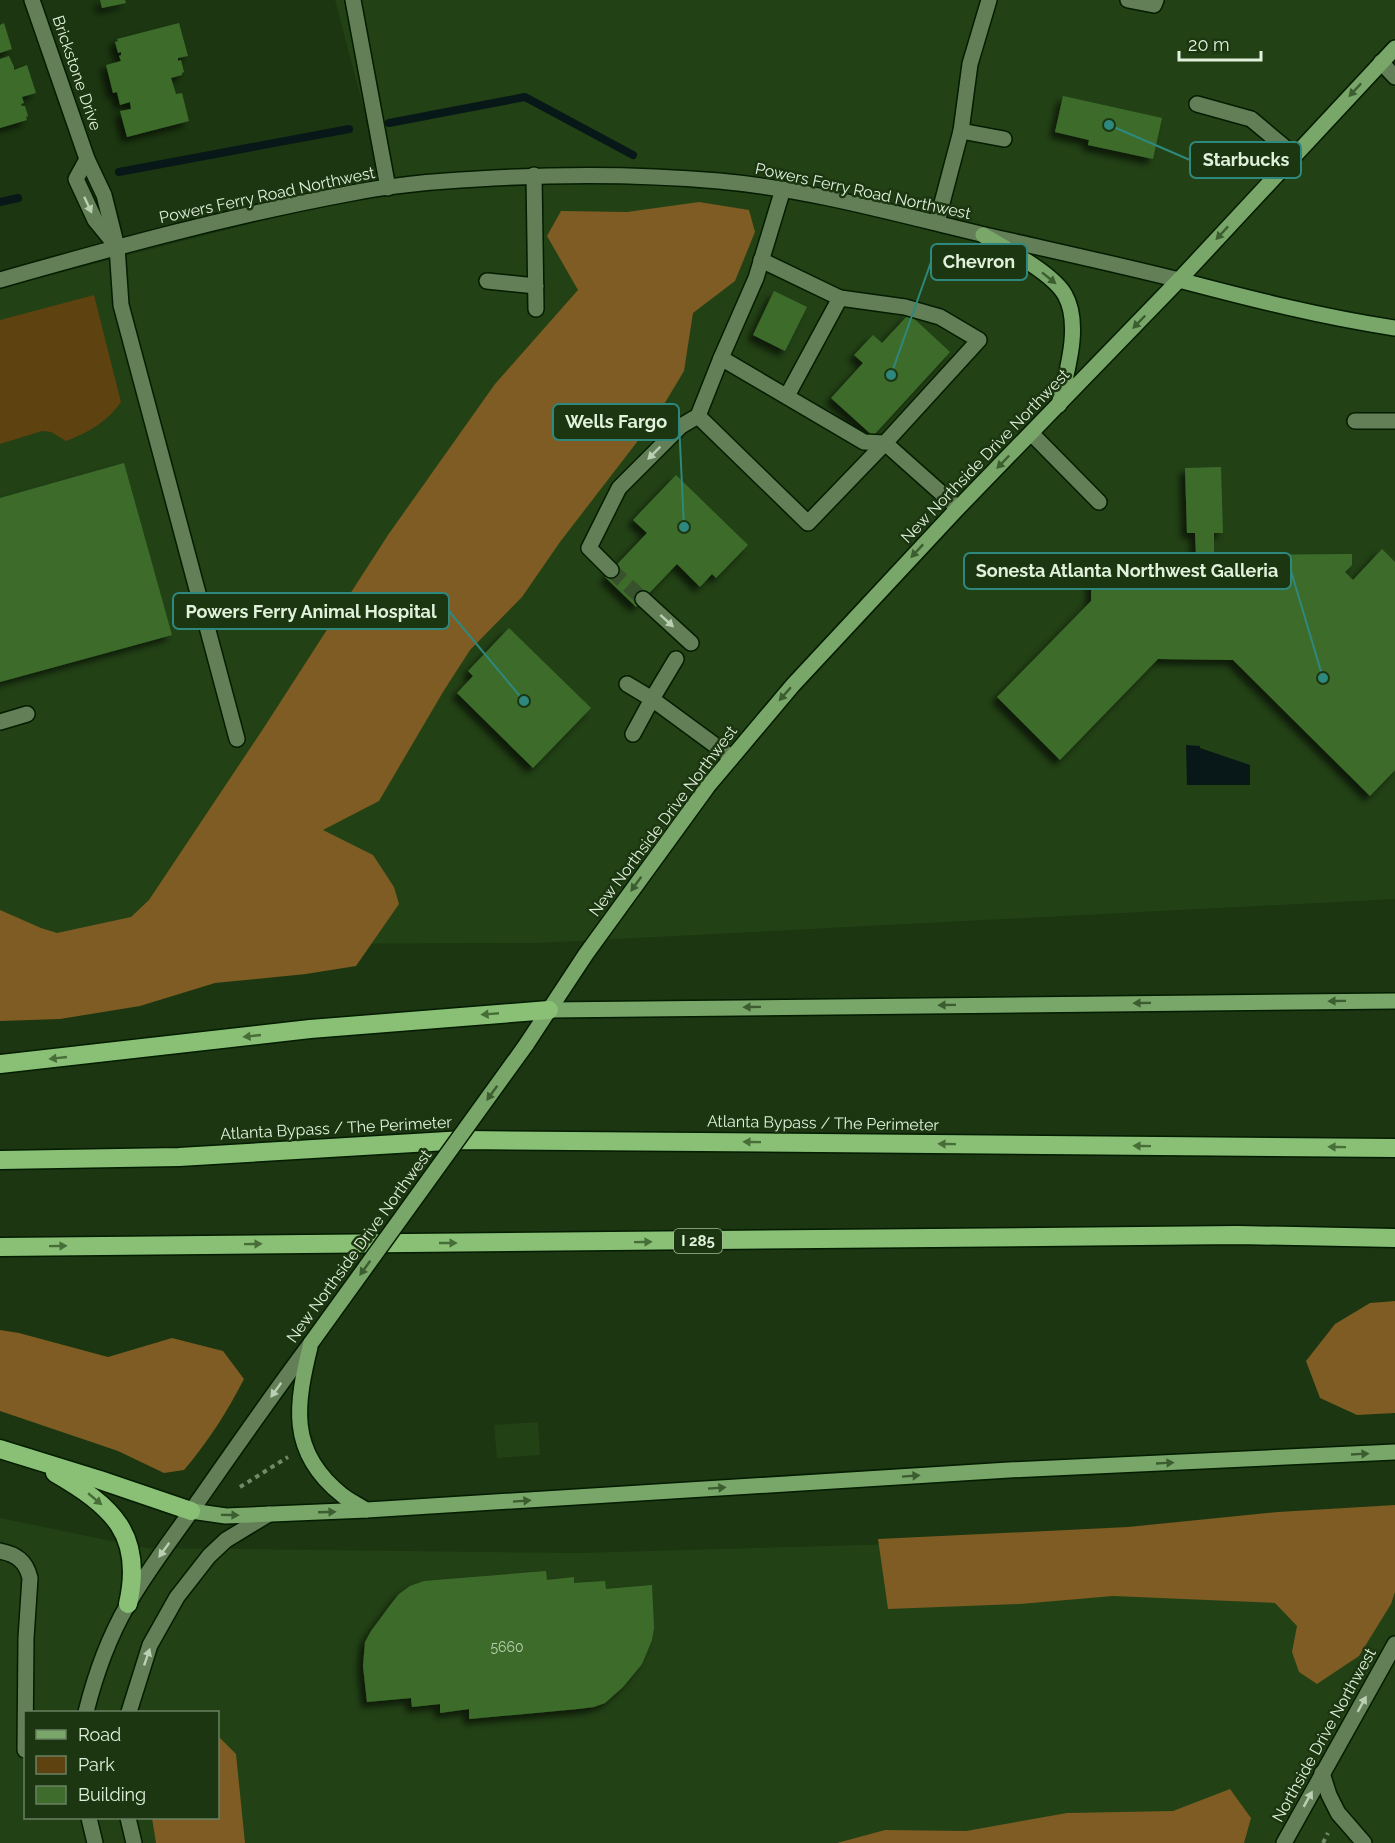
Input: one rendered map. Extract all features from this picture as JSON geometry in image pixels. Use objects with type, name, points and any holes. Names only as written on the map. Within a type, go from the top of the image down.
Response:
[{"type":"highway","points":[[0,1064],[310,1029],[549,1010]]},
{"type":"highway","name":"Atlanta Bypass / The Perimeter","points":[[0,1160],[179,1157],[464,1140],[1395,1148]]},
{"type":"highway","name":"I 285","points":[[0,1247],[1238,1235],[1395,1238]]},
{"type":"highway","points":[[0,1449],[191,1511]]},
{"type":"highway","points":[[28,1457],[85,1490],[107,1509],[121,1526],[127,1539],[132,1561],[132,1585],[128,1604]]},
{"type":"main road","name":"New Northside Drive Northwest","points":[[311,1343],[526,1045],[638,881],[731,757],[793,685],[958,508],[1179,280],[1395,48]]},
{"type":"main road","points":[[983,234],[1045,274],[1058,285],[1066,296],[1072,321],[1072,339],[1059,405]]},
{"type":"main road","name":"Powers Ferry Road Northwest","points":[[1179,280],[1284,307],[1395,328]]},
{"type":"main road","points":[[549,1010],[1395,1001]]},
{"type":"main road","points":[[311,1343],[301,1384],[299,1417],[302,1437],[311,1459],[323,1476],[342,1496],[367,1510]]},
{"type":"main road","points":[[191,1511],[226,1516],[367,1510],[1009,1470],[1395,1452]]},
{"type":"street","name":"Brickstone Drive","points":[[32,0],[87,159],[76,179],[95,220],[117,247]]},
{"type":"street","points":[[353,0],[387,188]]},
{"type":"street","points":[[937,222],[961,131],[970,64],[989,0]]},
{"type":"street","points":[[1128,0],[1154,5],[1156,0]]},
{"type":"street","points":[[1381,62],[1395,77]]},
{"type":"street","points":[[1197,104],[1251,119],[1294,155]]},
{"type":"street","points":[[961,131],[1004,139]]},
{"type":"street","points":[[534,175],[536,309]]},
{"type":"street","name":"Powers Ferry Road Northwest","points":[[0,280],[215,222],[353,192],[443,181],[534,175],[625,175],[721,181],[783,189],[937,222],[1179,280]]},
{"type":"street","points":[[611,570],[589,548],[619,488],[681,426],[698,416],[756,278],[783,189]]},
{"type":"street","points":[[117,247],[121,305],[237,739]]},
{"type":"street","points":[[698,416],[808,523],[979,340],[940,317],[905,307],[840,298],[761,260]]},
{"type":"street","points":[[487,281],[536,286]]},
{"type":"street","points":[[787,396],[840,298]]},
{"type":"street","points":[[722,358],[864,442],[885,443],[958,508]]},
{"type":"street","points":[[1355,421],[1395,421]]},
{"type":"street","points":[[1031,433],[1099,502]]},
{"type":"street","points":[[643,599],[691,643]]},
{"type":"street","points":[[633,734],[676,659]]},
{"type":"street","points":[[627,684],[652,699],[731,757]]},
{"type":"street","points":[[0,722],[27,714]]},
{"type":"street","name":"New Northside Drive Northwest","points":[[87,1711],[105,1654],[128,1604],[148,1571],[311,1343]]},
{"type":"street","points":[[130,1711],[150,1645],[177,1597],[208,1556],[226,1540],[269,1514]]},
{"type":"street","points":[[0,1551],[22,1560],[30,1578],[26,1638],[25,1711]]},
{"type":"street","name":"Northside Drive Northwest","points":[[1284,1843],[1395,1644]]},
{"type":"street","points":[[1322,1773],[1338,1813],[1364,1843]]},
{"type":"street","points":[[89,1819],[95,1843]]},
{"type":"street","points":[[128,1819],[134,1843]]},
{"type":"path","points":[[239,1494],[238,1485],[294,1453]]},
{"type":"shaded area","points":[[335,0],[1395,0],[1395,899],[538,943],[0,945],[0,288],[385,189]]},
{"type":"shaded area","points":[[699,202],[749,210],[755,232],[735,281],[693,313],[684,371],[657,416],[560,542],[522,597],[470,650],[379,801],[323,830],[373,855],[394,887],[399,904],[356,966],[306,974],[215,983],[140,1006],[60,1019],[0,1021],[0,910],[57,933],[131,917],[149,900],[388,535],[495,384],[578,290],[547,236],[561,211],[627,212]]},
{"type":"shaded area","points":[[1186,745],[1200,746],[1200,748],[1250,765],[1250,785],[1187,785]]},
{"type":"shaded area","points":[[1395,1301],[1395,1413],[1357,1415],[1320,1398],[1306,1361],[1335,1324],[1370,1303]]},
{"type":"shaded area","points":[[0,1330],[108,1357],[172,1338],[223,1351],[244,1379],[217,1426],[184,1470],[164,1473],[118,1451],[0,1411]]},
{"type":"shaded area","points":[[538,1422],[540,1455],[497,1458],[494,1425]]},
{"type":"shaded area","points":[[1395,1505],[1395,1592],[1391,1604],[1359,1656],[1317,1684],[1299,1672],[1292,1652],[1297,1626],[1275,1603],[1113,1596],[1020,1604],[888,1609],[878,1539],[1128,1527],[1278,1512]]},
{"type":"shaded area","points":[[0,1518],[146,1548],[579,1553],[1395,1530],[1395,1843],[0,1843]]},
{"type":"shaded area","points":[[219,1737],[236,1754],[245,1843],[156,1843],[152,1819],[219,1819]]},
{"type":"shaded area","points":[[1230,1789],[1251,1818],[1244,1843],[837,1843],[885,1830],[966,1831],[1067,1813],[1173,1811]]},
{"type":"green space","points":[[94,295],[121,402],[97,426],[66,441],[51,432],[42,431],[0,444],[0,320]]},
{"type":"building","points":[[100,0],[125,0],[126,3],[102,8]]},
{"type":"building","points":[[4,23],[12,49],[0,53],[0,25]]},
{"type":"building","points":[[179,23],[188,56],[178,58],[178,61],[181,60],[184,72],[182,75],[171,78],[176,94],[182,93],[189,121],[127,137],[120,111],[131,109],[130,102],[120,105],[117,92],[113,93],[106,65],[121,61],[119,56],[121,52],[118,53],[115,42],[118,41],[117,39]]},
{"type":"building","points":[[9,56],[14,70],[27,65],[36,93],[22,97],[24,103],[21,104],[25,106],[27,120],[0,128],[0,59]]},
{"type":"building","points":[[1063,96],[1162,118],[1153,159],[1088,145],[1089,140],[1055,132]]},
{"type":"building","points":[[774,291],[807,307],[785,351],[753,335]]},
{"type":"building","points":[[909,314],[950,352],[873,436],[831,398],[863,363],[854,355],[873,335],[882,343]]},
{"type":"building","points":[[124,463],[172,635],[0,682],[0,498]]},
{"type":"building","points":[[1221,467],[1223,533],[1214,533],[1214,555],[1352,554],[1352,565],[1345,572],[1353,580],[1382,549],[1395,562],[1395,770],[1370,796],[1233,660],[1158,659],[1060,760],[997,697],[1091,601],[1092,556],[1196,555],[1195,533],[1187,533],[1185,468]]},
{"type":"building","points":[[676,475],[748,545],[716,578],[712,574],[700,587],[677,564],[636,607],[605,577],[647,533],[633,520]]},
{"type":"building","points":[[509,628],[591,708],[533,768],[457,693],[473,676],[468,671]]},
{"type":"building","points":[[546,1571],[547,1580],[574,1577],[574,1583],[605,1581],[606,1589],[652,1585],[654,1628],[652,1640],[642,1664],[623,1687],[605,1703],[578,1709],[469,1719],[469,1709],[440,1713],[440,1704],[412,1707],[411,1698],[367,1702],[363,1666],[365,1642],[399,1594],[410,1586],[424,1581]]},
{"type":"waterway","points":[[389,123],[525,97],[633,155]]},
{"type":"waterway","points":[[119,172],[349,129]]},
{"type":"waterway","points":[[0,202],[18,198]]},
{"type":"tunnel","points":[[611,570],[643,599]]},
{"type":"place","name":"Starbucks","points":[[1109,125]]},
{"type":"place","name":"Chevron","points":[[891,375]]},
{"type":"place","name":"Wells Fargo","points":[[684,527]]},
{"type":"place","name":"Sonesta Atlanta Northwest Galleria","points":[[1323,678]]},
{"type":"place","name":"Powers Ferry Animal Hospital","points":[[524,701]]}]
